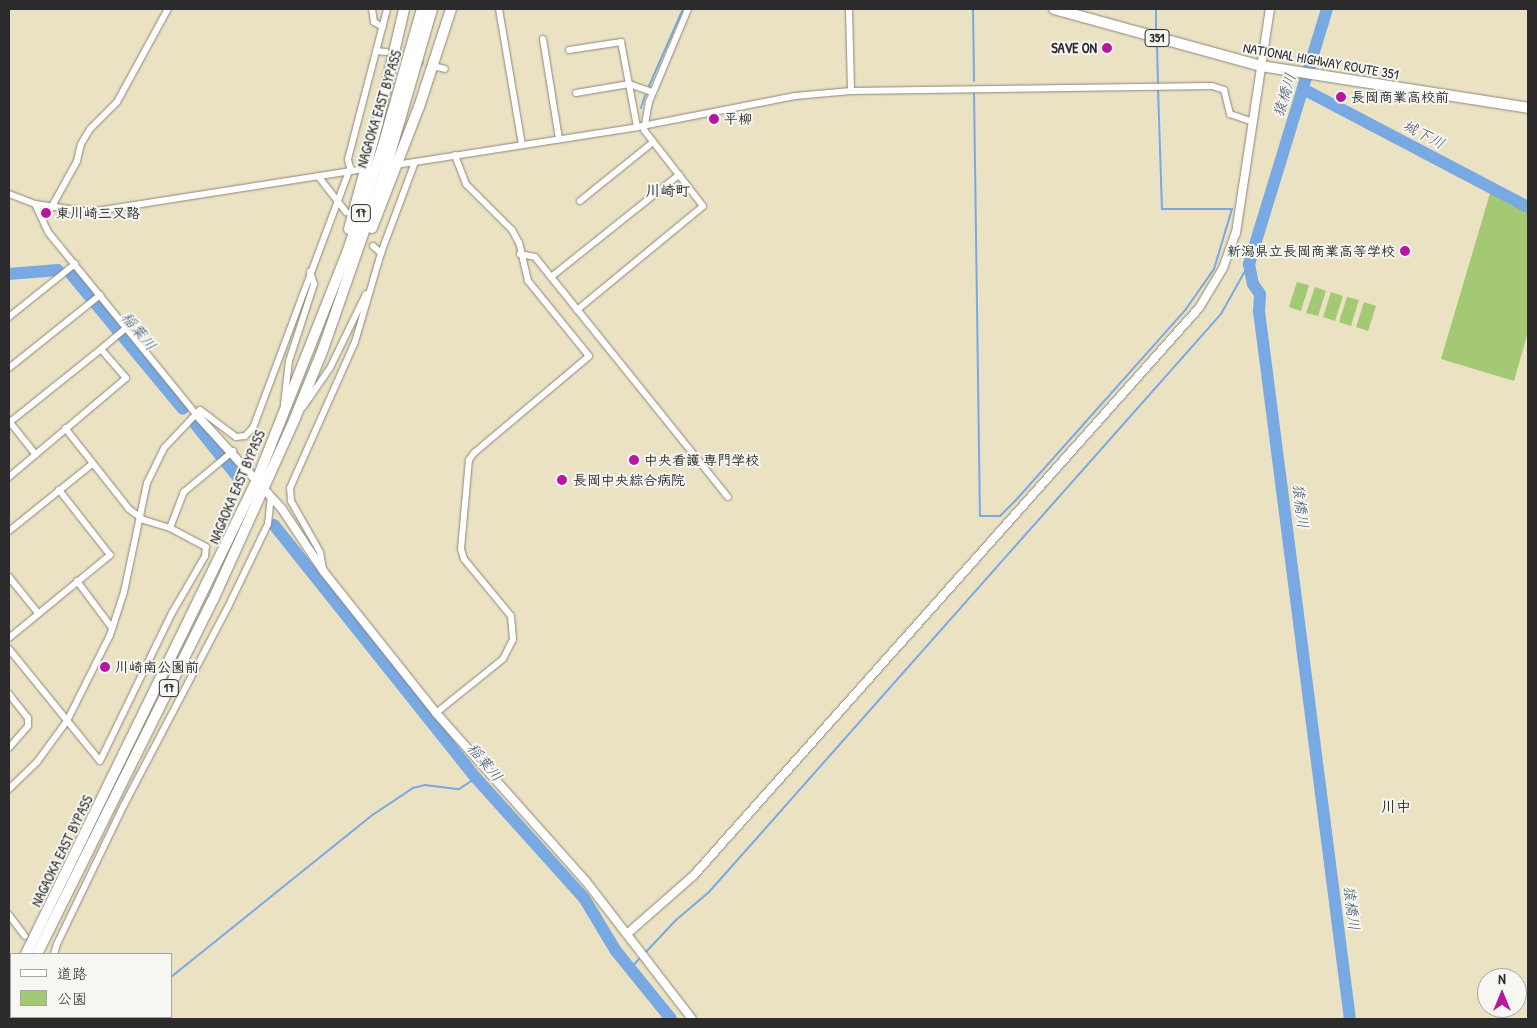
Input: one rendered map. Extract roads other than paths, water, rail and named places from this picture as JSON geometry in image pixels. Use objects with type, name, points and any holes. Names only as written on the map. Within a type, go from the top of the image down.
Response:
[{"type":"highway","name":"17","points":[[328,307],[378,122],[404,9]]},
{"type":"highway","name":"NAGAOKA EAST BYPASS","points":[[26,953],[257,480],[328,307],[382,149],[422,9]]},
{"type":"highway","name":"NAGAOKA EAST BYPASS","points":[[38,953],[268,493],[295,418],[322,352],[385,171],[432,9]]},
{"type":"highway","name":"17","points":[[322,352],[337,322],[415,116],[451,9]]},
{"type":"highway","name":"NATIONAL HIGHWAY ROUTE 351","points":[[1054,9],[1261,66],[1321,78],[1528,108]]},
{"type":"street","points":[[51,208],[77,161],[81,144],[90,129],[117,102],[168,9]]},
{"type":"street","points":[[372,9],[374,22],[383,27]]},
{"type":"street","points":[[9,789],[37,762],[66,721],[112,628],[124,592],[147,483],[157,459],[200,410],[208,414],[236,437],[245,436],[253,428],[337,202],[387,9]]},
{"type":"street","points":[[499,9],[522,145]]},
{"type":"street","points":[[577,310],[703,206],[652,143],[644,130],[647,125],[652,92],[688,9]]},
{"type":"street","points":[[849,9],[851,91]]},
{"type":"street","points":[[627,934],[694,875],[1199,308],[1214,287],[1234,241],[1270,9]]},
{"type":"street","points":[[543,40],[559,139]]},
{"type":"street","points":[[569,50],[621,42],[637,127]]},
{"type":"street","points":[[376,51],[386,52]]},
{"type":"street","points":[[437,67],[445,69]]},
{"type":"street","points":[[576,93],[629,84],[652,92]]},
{"type":"street","points":[[402,164],[637,127],[795,96],[851,91],[1212,86],[1224,90],[1230,114],[1253,122]]},
{"type":"street","points":[[580,201],[652,143]]},
{"type":"street","points":[[436,713],[503,659],[512,639],[511,616],[464,559],[461,549],[469,460],[474,452],[589,356],[528,281],[519,244],[512,230],[466,184],[455,156]]},
{"type":"street","points":[[324,572],[320,552],[291,501],[290,488],[355,342],[381,254],[415,162]]},
{"type":"street","points":[[9,194],[51,208],[90,212],[358,170]]},
{"type":"street","points":[[551,277],[679,175]]},
{"type":"street","points":[[318,176],[346,212]]},
{"type":"street","points":[[35,204],[48,232],[100,295],[125,329],[230,453],[268,493],[324,572],[436,713],[585,880],[692,1019]]},
{"type":"street","points":[[373,246],[381,254]]},
{"type":"street","points":[[520,254],[535,257],[728,497]]},
{"type":"street","points":[[9,316],[75,264]]},
{"type":"street","points":[[284,413],[286,377],[314,284],[310,272]]},
{"type":"street","points":[[295,418],[330,368],[374,277]]},
{"type":"street","points":[[9,368],[100,295]]},
{"type":"street","points":[[36,455],[9,422],[125,329]]},
{"type":"street","points":[[9,477],[126,378],[101,349]]},
{"type":"street","points":[[9,649],[100,761],[172,614],[205,556],[206,547],[170,528],[140,518],[92,464],[65,428]]},
{"type":"street","points":[[170,528],[184,492],[230,453]]},
{"type":"street","points":[[9,531],[92,464]]},
{"type":"street","points":[[9,638],[110,554],[59,490]]},
{"type":"street","points":[[54,953],[56,944],[124,805],[228,607],[268,524],[268,493]]},
{"type":"street","points":[[9,578],[38,613]]},
{"type":"street","points":[[77,581],[112,628]]},
{"type":"street","points":[[9,694],[28,718],[28,726],[9,748]]},
{"type":"street","points":[[9,915],[25,936]]},
{"type":"waterway","points":[[649,86],[683,9]]},
{"type":"waterway","points":[[973,9],[974,81]]},
{"type":"waterway","points":[[1156,9],[1156,30]]},
{"type":"waterway","name":"猿橋川","points":[[1323,9],[1326,12]]},
{"type":"waterway","name":"猿橋川","points":[[1327,9],[1249,264],[1253,284],[1260,294],[1259,311],[1350,1019]]},
{"type":"waterway","points":[[1157,44],[1158,84]]},
{"type":"waterway","points":[[974,91],[980,516],[1000,516],[1186,309],[1214,269],[1232,209],[1162,209],[1158,89]]},
{"type":"waterway","name":"城下川","points":[[1305,90],[1528,207]]},
{"type":"waterway","points":[[641,108],[645,96]]},
{"type":"waterway","points":[[644,954],[676,920],[709,892],[1221,314],[1249,264]]},
{"type":"waterway","name":"稲葉川","points":[[9,274],[58,270]]},
{"type":"waterway","name":"稲葉川","points":[[71,274],[183,409]]},
{"type":"waterway","name":"稲葉川","points":[[196,425],[237,476]]},
{"type":"waterway","name":"稲葉川","points":[[274,525],[476,778],[584,898],[616,951],[671,1019]]},
{"type":"waterway","points":[[172,976],[374,814],[413,788],[425,785],[459,789],[476,778]]},
{"type":"waterway","points":[[630,969],[640,958]]},
{"type":"tunnel","points":[[392,54],[436,67]]},
{"type":"place","name":"SAVE ON","points":[[1107,48]]},
{"type":"place","name":"長岡商業高校前","points":[[1341,97]]},
{"type":"place","name":"平柳","points":[[714,119]]},
{"type":"place","name":"東川崎三叉路","points":[[46,213]]},
{"type":"place","name":"新潟県立長岡商業高等学校","points":[[1405,251]]},
{"type":"place","name":"中央看護 専門学校","points":[[634,460]]},
{"type":"place","name":"長岡中央綜合病院","points":[[562,480]]},
{"type":"place","name":"川崎南公園前","points":[[105,667]]},
{"type":"district","name":"川崎町","points":[[668,191]]},
{"type":"district","name":"川中","points":[[1396,807]]}]
